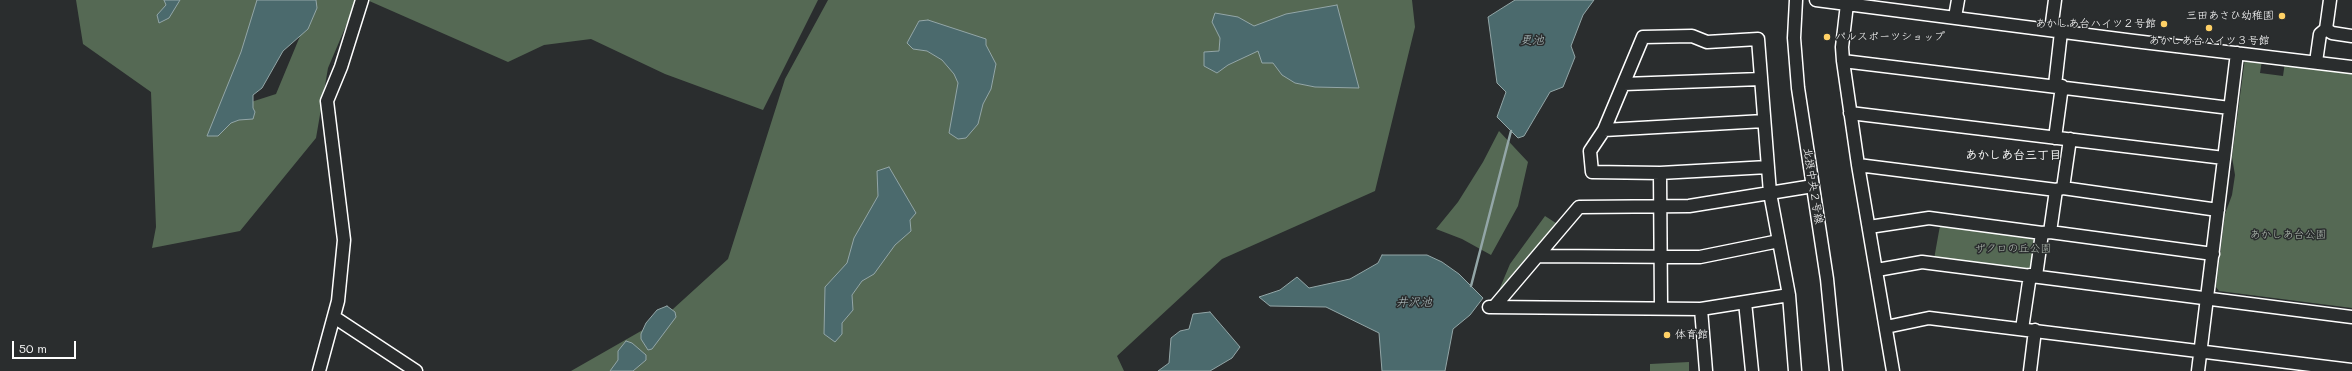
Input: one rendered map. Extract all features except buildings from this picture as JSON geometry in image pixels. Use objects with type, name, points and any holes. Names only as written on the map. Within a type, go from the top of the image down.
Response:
[{"type":"street","points":[[319,371],[338,301],[344,240],[327,101],[341,67],[362,0]]},
{"type":"street","name":"北摂中央２号線","points":[[1796,0],[1794,38],[1798,88],[1827,279],[1836,371]]},
{"type":"street","points":[[1816,0],[2352,67]]},
{"type":"street","points":[[1955,17],[1958,0]]},
{"type":"street","points":[[2055,0],[2059,85],[2055,138]]},
{"type":"street","points":[[2316,62],[2320,34],[2326,29],[2330,0]]},
{"type":"street","points":[[1847,4],[1843,61],[1858,165],[1893,371]]},
{"type":"street","points":[[2326,29],[2332,33],[2352,36]]},
{"type":"street","points":[[1768,167],[1660,173],[1592,172],[1590,151],[1604,130],[1643,37],[1692,36],[1707,42],[1758,39],[1764,121],[1768,167],[1770,193],[1789,295],[1795,371]]},
{"type":"street","points":[[2198,371],[2238,53]]},
{"type":"street","points":[[1843,61],[2059,85],[2230,108]]},
{"type":"street","points":[[1624,84],[1761,79]]},
{"type":"street","points":[[1850,113],[2224,158]]},
{"type":"street","points":[[1604,130],[1764,121]]},
{"type":"street","points":[[2022,329],[2033,275],[2059,189],[2070,139]]},
{"type":"street","points":[[1858,165],[2218,210]]},
{"type":"street","points":[[1660,173],[1661,307]]},
{"type":"street","points":[[1789,295],[1702,309],[1661,307],[1490,307],[1538,256],[1579,207],[1660,205],[1690,206],[1813,186]]},
{"type":"street","points":[[1869,227],[1929,218],[2213,254]]},
{"type":"street","points":[[1538,256],[1700,257],[1779,240]]},
{"type":"street","points":[[1877,270],[1922,262],[2352,316]]},
{"type":"street","points":[[1746,302],[1752,371]]},
{"type":"street","points":[[1702,309],[1706,371]]},
{"type":"street","points":[[334,317],[416,371]]},
{"type":"street","points":[[1886,327],[1929,318],[2200,350],[2352,370]]},
{"type":"street","points":[[2030,371],[2035,330]]},
{"type":"green space","points":[[76,0],[271,0],[226,110],[276,94],[315,0],[357,0],[328,68],[316,138],[240,231],[152,248],[156,227],[151,92],[83,44]]},
{"type":"green space","points":[[367,0],[818,0],[763,110],[665,74],[591,39],[544,45],[508,62]]},
{"type":"green space","points":[[828,0],[1412,0],[1415,27],[1375,191],[1222,259],[1117,356],[1124,371],[571,371],[662,319],[728,259],[785,79]]},
{"type":"green space","name":"あかしあ台公園","points":[[2245,58],[2262,60],[2260,73],[2283,76],[2285,62],[2352,70],[2352,308],[2219,291],[2216,287],[2225,214],[2232,195],[2235,175],[2232,157]]},
{"type":"green space","points":[[1499,131],[1528,162],[1518,206],[1491,255],[1462,239],[1436,229],[1458,202],[1483,162]]},
{"type":"green space","points":[[1545,216],[1559,225],[1494,302],[1510,264]]},
{"type":"green space","name":"ザクロの丘公園","points":[[1941,220],[2036,238],[2033,266],[2025,271],[1934,259]]},
{"type":"green space","points":[[1689,362],[1689,371],[1650,371],[1650,364]]},
{"type":"water","points":[[164,0],[180,0],[169,18],[159,23],[157,15],[166,5]]},
{"type":"water","points":[[257,0],[316,0],[317,8],[308,29],[283,51],[262,88],[253,95],[253,108],[255,112],[253,119],[239,120],[231,123],[218,136],[207,136],[241,52]]},
{"type":"water","name":"更池","points":[[1515,0],[1594,0],[1583,15],[1571,46],[1575,57],[1563,87],[1550,92],[1524,136],[1518,138],[1497,117],[1506,92],[1497,83],[1488,17]]},
{"type":"water","points":[[1337,5],[1359,88],[1315,87],[1295,83],[1282,75],[1273,63],[1262,63],[1258,51],[1228,65],[1217,73],[1204,66],[1204,52],[1219,51],[1220,38],[1212,22],[1215,13],[1238,17],[1254,26],[1286,14]]},
{"type":"water","points":[[928,20],[986,39],[986,45],[996,64],[991,89],[983,104],[978,124],[966,138],[958,139],[949,133],[958,83],[954,74],[942,60],[927,51],[913,49],[907,43],[919,21]]},
{"type":"water","points":[[889,167],[916,213],[910,220],[911,231],[895,245],[874,274],[862,281],[852,295],[853,310],[842,323],[842,334],[835,342],[824,334],[825,287],[847,263],[854,238],[878,196],[877,171]]},
{"type":"water","name":"井沢池","points":[[1382,255],[1427,255],[1442,262],[1459,274],[1483,298],[1470,315],[1453,329],[1445,371],[1382,371],[1379,333],[1326,307],[1270,306],[1259,297],[1280,290],[1297,277],[1309,288],[1350,279],[1378,263]]},
{"type":"water","points":[[667,306],[675,312],[676,317],[652,349],[648,350],[641,339],[641,334],[646,323],[657,310]]},
{"type":"water","points":[[1210,312],[1240,347],[1232,358],[1210,371],[1158,371],[1169,363],[1171,338],[1180,331],[1189,329],[1193,314]]},
{"type":"water","points":[[626,341],[632,343],[646,355],[646,360],[633,371],[610,371],[618,360],[618,351]]},
{"type":"waterway","points":[[1471,286],[1511,131]]},
{"type":"place","name":"三田あさひ幼稚園","points":[[2282,16]]},
{"type":"place","name":"あかしあ台ハイツ２号館","points":[[2164,24]]},
{"type":"place","name":"あかしあ台ハイツ３号館","points":[[2209,28]]},
{"type":"place","name":"パルスポーツショップ","points":[[1827,37]]},
{"type":"place","name":"体育館","points":[[1667,335]]},
{"type":"district","name":"あかしあ台三丁目","points":[[2013,155]]}]
